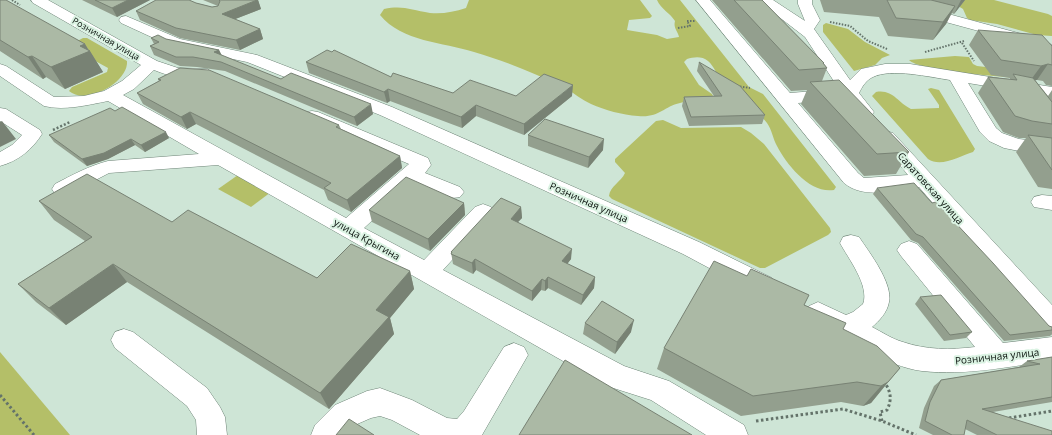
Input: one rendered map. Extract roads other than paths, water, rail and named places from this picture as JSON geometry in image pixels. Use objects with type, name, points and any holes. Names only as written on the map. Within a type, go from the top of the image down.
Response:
[{"type":"street","name":"Розничная улица","points":[[38,0],[151,64],[128,85],[110,95]]},
{"type":"street","points":[[703,0],[708,0]]},
{"type":"street","points":[[703,0],[850,178],[857,183],[867,186],[923,180]]},
{"type":"street","name":"Саратовская улица","points":[[764,0],[805,28],[818,42],[850,93],[877,127],[1052,322]]},
{"type":"street","points":[[805,0],[805,4],[813,20],[811,26],[805,28]]},
{"type":"street","points":[[881,0],[968,35],[1035,42],[1052,51]]},
{"type":"street","name":"Розничная улица","points":[[98,33],[132,17],[176,43],[251,58],[386,110],[690,248],[896,352],[921,359],[957,361],[997,358],[1052,349]]},
{"type":"street","points":[[151,64],[176,73],[197,73],[218,76]]},
{"type":"street","points":[[0,69],[50,102],[84,101],[110,95]]},
{"type":"street","points":[[785,99],[850,93],[857,81],[867,74],[885,69],[910,69],[1030,90],[1052,92]]},
{"type":"street","points":[[956,77],[989,132],[996,139],[1011,145],[1052,148]]},
{"type":"street","points":[[1030,90],[1052,77]]},
{"type":"street","points":[[1030,90],[1043,108]]},
{"type":"street","name":"улица Крыгина","points":[[110,95],[348,230],[617,377],[659,390],[728,432]]},
{"type":"street","points":[[298,110],[421,162],[421,165],[411,175],[348,230]]},
{"type":"street","points":[[0,113],[33,134],[28,142],[18,151],[0,160]]},
{"type":"street","points":[[48,197],[98,170],[108,167],[223,158]]},
{"type":"street","points":[[411,175],[453,192]]},
{"type":"street","points":[[426,272],[483,212]]},
{"type":"street","points":[[845,327],[860,322],[873,312],[877,303],[876,290],[851,243]]},
{"type":"street","points":[[910,250],[985,340],[997,358]]},
{"type":"street","points":[[124,340],[197,397],[210,417],[212,435]]},
{"type":"street","points":[[326,435],[345,415],[367,405],[380,402],[402,410],[444,432],[457,434],[466,432],[476,421],[514,355]]}]
